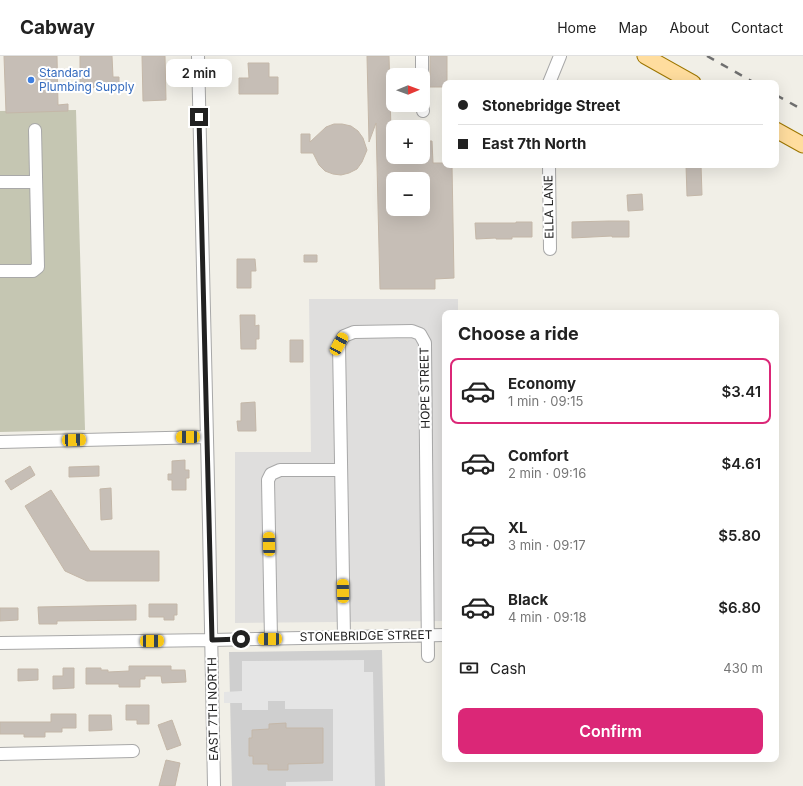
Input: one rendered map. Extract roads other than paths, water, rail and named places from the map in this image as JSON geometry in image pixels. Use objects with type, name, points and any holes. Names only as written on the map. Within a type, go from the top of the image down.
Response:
[{"type":"main road","points":[[645,56],[688,80]]},
{"type":"main road","points":[[779,132],[803,145]]},
{"type":"street","name":"EAST 7TH NORTH","points":[[198,56],[214,786]]},
{"type":"street","points":[[422,56],[422,68]]},
{"type":"street","points":[[550,80],[560,56]]},
{"type":"street","points":[[0,271],[33,271],[38,267],[35,130]]},
{"type":"street","name":"ELLA LANE","points":[[549,168],[550,249]]},
{"type":"street","points":[[0,182],[36,182]]},
{"type":"street","name":"HOPE STREET","points":[[344,637],[339,344],[344,336],[354,332],[412,331],[420,334],[425,343],[428,656]]},
{"type":"street","points":[[0,442],[207,437]]},
{"type":"street","points":[[270,639],[268,480],[271,474],[280,470],[342,470]]},
{"type":"street","name":"STONEBRIDGE STREET","points":[[0,643],[442,635]]},
{"type":"street","points":[[0,754],[134,751]]},
{"type":"railway","points":[[707,56],[750,80]]},
{"type":"railway","points":[[779,97],[803,110]]},
{"type":"place","name":"Standard Plumbing Supply","points":[[31,80]]}]
